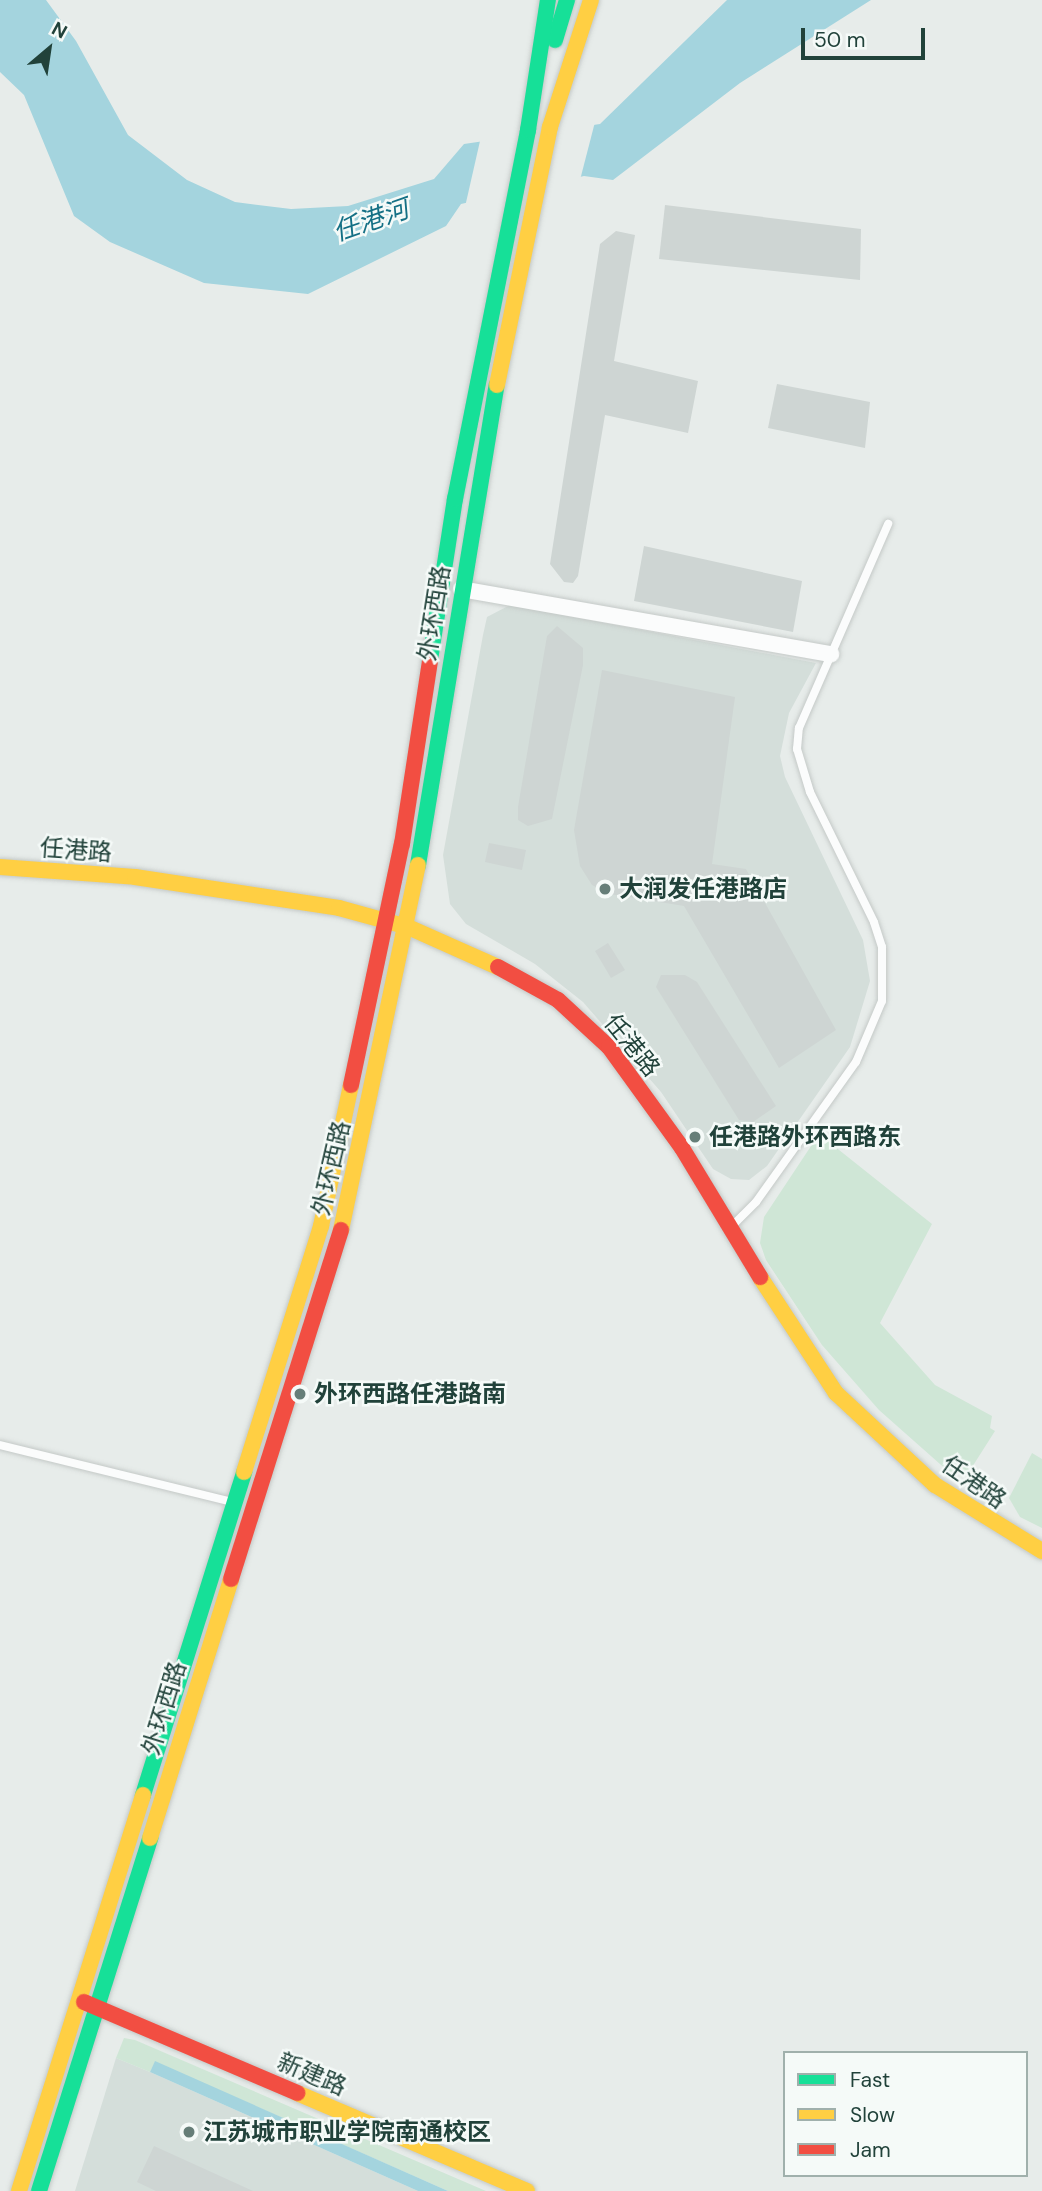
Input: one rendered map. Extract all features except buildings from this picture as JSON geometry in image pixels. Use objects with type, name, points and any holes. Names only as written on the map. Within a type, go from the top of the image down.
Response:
[{"type":"main road","name":"外环西路","points":[[528,130],[548,0]]},
{"type":"main road","name":"外环西路","points":[[19,2191],[232,1503],[321,1226],[387,919],[455,499],[508,218],[528,130],[567,0]]},
{"type":"main road","name":"外环西路","points":[[550,127],[567,0]]},
{"type":"main road","name":"外环西路","points":[[39,2191],[342,1226],[408,927],[461,589],[530,209],[550,127],[592,0]]},
{"type":"main road","name":"任港路","points":[[0,867],[135,877],[340,908],[387,919],[511,973],[583,1021],[609,1047],[682,1148],[836,1393],[935,1485],[1042,1551]]},
{"type":"main road","name":"新建路","points":[[79,2000],[527,2191]]},
{"type":"street","points":[[461,589],[831,654]]},
{"type":"lane","points":[[730,1228],[756,1202],[856,1062],[882,1001],[882,947],[874,922],[810,792],[797,749],[799,728],[888,524]]},
{"type":"lane","points":[[0,1445],[232,1503]]},
{"type":"shaded area","points":[[510,605],[816,663],[789,713],[780,756],[785,777],[863,940],[870,981],[850,1047],[767,1166],[749,1180],[731,1179],[713,1169],[661,1092],[583,1002],[535,964],[466,924],[450,904],[443,855],[483,635],[487,617]]},
{"type":"shaded area","name":"江苏城市职业学院南通校区","points":[[116,2058],[150,2072],[418,2191],[75,2191]]},
{"type":"green space","points":[[819,1134],[932,1224],[880,1323],[935,1385],[992,1416],[990,1428],[995,1431],[967,1475],[949,1472],[879,1410],[822,1345],[766,1260],[760,1243],[764,1217]]},
{"type":"green space","points":[[1032,1453],[1042,1459],[1042,1528],[1020,1517],[1009,1498]]},
{"type":"green space","points":[[124,2038],[135,2040],[486,2191],[448,2191],[155,2062],[150,2072],[116,2058]]},
{"type":"water","name":"任港河","points":[[0,0],[46,0],[76,41],[128,135],[187,180],[235,202],[291,209],[348,206],[434,179],[464,144],[600,124],[727,0],[871,0],[740,83],[613,180],[584,176],[461,204],[446,226],[308,294],[204,283],[110,242],[74,216],[24,95],[0,72]]},
{"type":"water","points":[[155,2061],[448,2191],[418,2191],[150,2072]]},
{"type":"pier","points":[[595,122],[580,180],[465,207],[480,141]]},
{"type":"traffic: fast","points":[[430,660],[455,499],[528,130],[548,0]]},
{"type":"traffic: fast","points":[[555,40],[567,0]]},
{"type":"traffic: fast","points":[[418,865],[497,385]]},
{"type":"traffic: fast","points":[[143,1795],[244,1472]]},
{"type":"traffic: fast","points":[[39,2191],[150,1838]]},
{"type":"traffic: slow","points":[[497,385],[550,127],[591,0]]},
{"type":"traffic: slow","points":[[341,1230],[418,865]]},
{"type":"traffic: slow","points":[[0,867],[135,877],[339,908],[408,927],[498,967]]},
{"type":"traffic: slow","points":[[244,1472],[321,1226],[351,1085]]},
{"type":"traffic: slow","points":[[760,1277],[836,1393],[935,1485],[1042,1551]]},
{"type":"traffic: slow","points":[[150,1838],[231,1579]]},
{"type":"traffic: slow","points":[[19,2191],[143,1795]]},
{"type":"traffic: slow","points":[[297,2093],[527,2191]]},
{"type":"traffic: jam","points":[[351,1085],[402,844],[430,660]]},
{"type":"traffic: jam","points":[[498,967],[558,1000],[609,1047],[682,1148],[760,1277]]},
{"type":"traffic: jam","points":[[231,1579],[341,1230]]},
{"type":"traffic: jam","points":[[84,2002],[297,2093]]},
{"type":"place","name":"大润发任港路店","points":[[605,889]]},
{"type":"place","name":"任港路外环西路东","points":[[695,1137]]},
{"type":"place","name":"外环西路任港路南","points":[[300,1394]]},
{"type":"place","name":"江苏城市职业学院南通校区","points":[[189,2132]]}]
